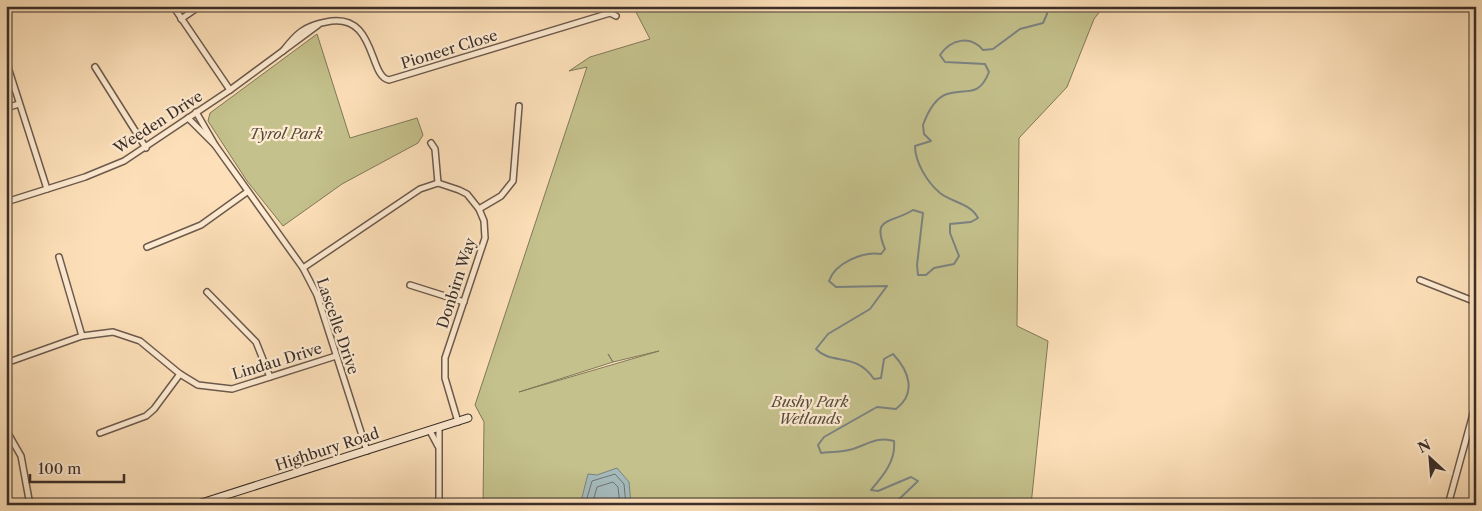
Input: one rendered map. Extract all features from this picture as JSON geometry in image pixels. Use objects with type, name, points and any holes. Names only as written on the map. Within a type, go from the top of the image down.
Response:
[{"type":"main road","name":"Highbury Road","points":[[195,505],[468,418]]},
{"type":"street","points":[[173,6],[230,90]]},
{"type":"street","points":[[181,19],[200,6]]},
{"type":"street","points":[[606,6],[610,13],[616,16]]},
{"type":"street","name":"Pioneer Close","points":[[324,22],[345,23],[361,33],[370,44],[380,75],[389,80],[610,13]]},
{"type":"street","name":"Weeden Drive","points":[[6,202],[107,169],[146,148],[283,51],[302,29],[324,22]]},
{"type":"street","points":[[6,61],[47,189]]},
{"type":"street","points":[[95,67],[146,148]]},
{"type":"street","points":[[6,108],[19,104]]},
{"type":"street","points":[[303,268],[420,188],[438,183],[467,194],[479,209],[501,196],[513,181],[519,106]]},
{"type":"street","name":"Lascelle Drive","points":[[196,112],[215,145],[247,192],[303,268],[317,295],[367,451]]},
{"type":"street","name":"Lascelle Drive","points":[[188,118],[215,145]]},
{"type":"street","points":[[431,143],[435,149],[438,183]]},
{"type":"street","points":[[147,247],[201,224],[247,192]]},
{"type":"street","name":"Donbirn Way","points":[[458,422],[444,368],[445,358],[485,238],[484,222],[479,209]]},
{"type":"street","points":[[59,257],[82,336]]},
{"type":"street","points":[[1420,280],[1476,302]]},
{"type":"street","points":[[410,285],[464,302]]},
{"type":"street","points":[[207,292],[256,342],[270,377]]},
{"type":"street","name":"Lindau Drive","points":[[6,363],[82,336],[104,332],[132,337],[140,341],[180,374],[198,385],[232,389],[336,356]]},
{"type":"street","points":[[100,433],[146,416],[154,409],[180,374]]},
{"type":"street","points":[[1448,505],[1476,404]]},
{"type":"street","points":[[439,427],[439,505]]},
{"type":"street","points":[[6,430],[21,456],[30,505]]},
{"type":"street","points":[[430,430],[440,449]]},
{"type":"green space","name":"Bushy Park Wetlands","points":[[615,6],[1104,6],[1094,19],[1067,87],[1019,138],[1017,326],[1048,341],[1031,505],[483,505],[484,422],[475,405],[587,67],[569,71],[590,57],[650,39],[636,12],[622,7],[618,10]],"holes":[[[659,351],[519,392],[613,362]]]},
{"type":"green space","name":"Tyrol Park","points":[[317,34],[350,138],[417,118],[423,135],[418,143],[342,184],[283,226],[247,181],[208,121],[210,113]]},
{"type":"water","points":[[617,468],[629,482],[631,505],[580,505],[588,474],[597,475]]},
{"type":"waterway","points":[[893,505],[918,481],[911,477],[878,491],[871,490],[891,462],[894,441],[883,439],[849,450],[821,453],[818,445],[824,437],[877,407],[896,409],[903,403],[908,389],[907,375],[893,354],[884,359],[881,378],[874,379],[867,370],[859,365],[829,357],[816,349],[828,334],[870,309],[887,286],[836,287],[829,281],[837,269],[850,260],[866,254],[881,254],[885,249],[880,231],[882,226],[885,222],[913,210],[923,213],[917,265],[918,275],[926,275],[934,268],[954,264],[959,256],[950,233],[950,224],[971,222],[978,218],[971,209],[940,193],[931,183],[919,165],[915,146],[931,141],[924,134],[923,125],[935,103],[947,94],[977,89],[981,86],[989,72],[985,64],[945,62],[940,55],[950,45],[961,41],[972,42],[983,50],[993,49],[1020,29],[1043,23],[1047,14],[1046,6]]}]
